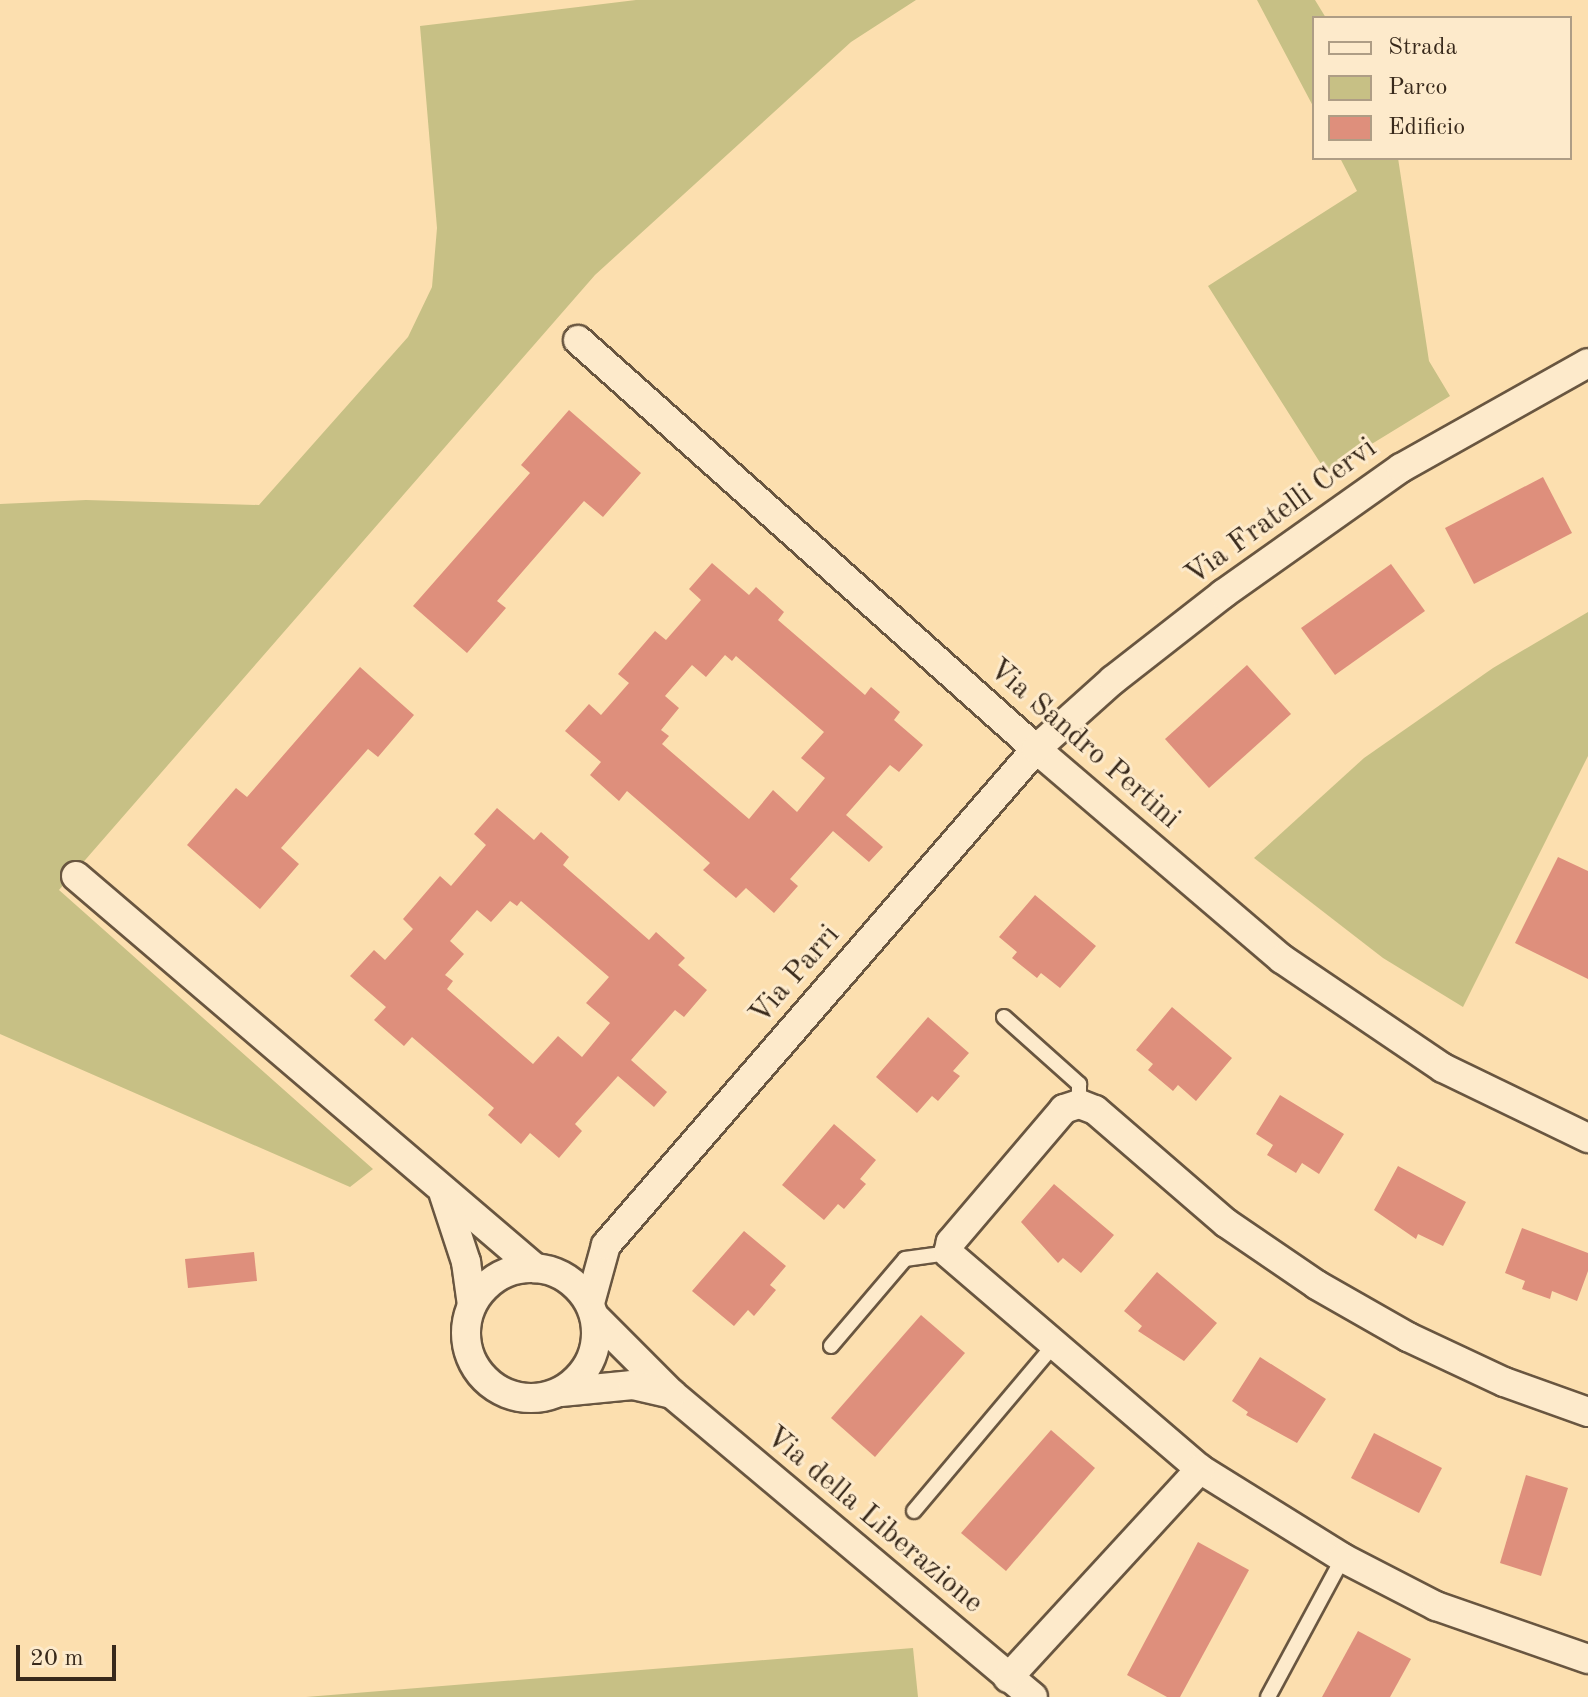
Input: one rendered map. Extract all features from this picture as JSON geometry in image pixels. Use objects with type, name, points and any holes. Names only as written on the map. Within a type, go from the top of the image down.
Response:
[{"type":"street","name":"Via Sandro Pertini","points":[[578,340],[1036,749],[1282,959],[1443,1068],[1588,1138]]},
{"type":"street","name":"Via Fratelli Cervi","points":[[1036,749],[1113,680],[1223,594],[1401,468],[1588,363]]},
{"type":"street","name":"Via Parri","points":[[538,1268],[577,1261],[606,1245],[1036,749]]},
{"type":"street","name":"Via della Liberazione","points":[[76,876],[444,1195],[538,1268],[567,1278],[592,1310],[672,1394],[1033,1697]]},
{"type":"street","points":[[1588,1412],[1504,1382],[1408,1337],[1317,1285],[1226,1223],[1095,1110],[1079,1104],[1064,1109],[951,1242],[948,1253],[1200,1469],[1343,1558],[1436,1606],[1588,1659]]},
{"type":"street","name":"Via della Liberazione","points":[[444,1195],[466,1262],[472,1305],[466,1343],[483,1378],[517,1397],[633,1385],[672,1394]]},
{"type":"street","name":"Via Parri","points":[[592,1310],[606,1245]]},
{"type":"street","points":[[472,1305],[498,1276],[538,1268]]},
{"type":"street","points":[[557,1393],[576,1381],[590,1362],[597,1340],[592,1310]]},
{"type":"street","points":[[1008,1678],[1200,1469]]},
{"type":"lane","points":[[1004,1017],[1079,1084],[1079,1104]]},
{"type":"lane","points":[[831,1346],[905,1259],[948,1253]]},
{"type":"lane","points":[[914,1511],[1053,1346]]},
{"type":"lane","points":[[1268,1697],[1343,1558]]},
{"type":"green space","points":[[636,0],[916,0],[851,42],[595,275],[59,890],[373,1169],[350,1187],[0,1034],[0,504],[86,500],[259,505],[408,337],[432,287],[437,228],[420,26]]},
{"type":"green space","points":[[1257,0],[1315,0],[1325,16],[1312,16],[1312,104]]},
{"type":"green space","points":[[1341,160],[1398,160],[1429,361],[1450,396],[1326,472],[1208,286],[1357,191]]},
{"type":"green space","points":[[1588,612],[1588,756],[1463,1007],[1383,958],[1254,858],[1364,758],[1493,668]]},
{"type":"green space","points":[[913,1648],[918,1697],[306,1697]]},
{"type":"building","points":[[569,410],[641,473],[603,517],[584,501],[497,601],[506,608],[467,653],[413,606],[530,473],[521,465]]},
{"type":"building","points":[[1543,477],[1572,533],[1474,584],[1445,528]]},
{"type":"building","points":[[712,563],[749,595],[756,587],[784,612],[778,620],[865,695],[871,687],[900,712],[894,720],[923,745],[899,772],[890,765],[846,815],[883,847],[869,862],[833,831],[790,879],[798,886],[774,913],[746,888],[736,898],[703,870],[710,863],[627,791],[619,801],[590,775],[601,762],[565,731],[589,704],[601,715],[629,683],[618,674],[655,631],[666,640],[701,600],[689,589]],"holes":[[[725,655],[732,661],[736,656],[824,732],[801,758],[825,778],[797,812],[773,790],[749,819],[662,744],[669,736],[661,730],[679,708],[665,696],[692,665],[706,677]]]},
{"type":"building","points":[[1391,564],[1425,611],[1335,675],[1301,628]]},
{"type":"building","points":[[1247,665],[1291,714],[1209,788],[1165,739]]},
{"type":"building","points":[[360,667],[414,715],[378,757],[368,749],[281,848],[299,864],[260,909],[187,845],[236,788],[247,797]]},
{"type":"building","points":[[497,808],[534,840],[541,832],[569,857],[563,865],[649,940],[656,932],[685,958],[678,965],[707,990],[684,1017],[675,1010],[631,1060],[667,1092],[654,1107],[618,1076],[575,1124],[582,1131],[559,1158],[530,1133],[521,1144],[488,1115],[494,1108],[412,1037],[404,1046],[374,1020],[386,1007],[350,976],[374,950],[385,960],[413,929],[403,919],[440,876],[451,886],[486,845],[474,834]],"holes":[[[510,901],[517,906],[521,901],[609,977],[586,1003],[610,1023],[582,1057],[558,1036],[533,1064],[447,989],[453,981],[445,975],[464,954],[450,941],[477,910],[491,922]]]},
{"type":"building","points":[[1558,857],[1588,871],[1588,979],[1515,943]]},
{"type":"building","points":[[1035,895],[1096,946],[1060,988],[1041,973],[1037,978],[1012,958],[1017,952],[999,937]]},
{"type":"building","points":[[1172,1007],[1232,1058],[1196,1101],[1178,1085],[1173,1091],[1148,1070],[1153,1064],[1136,1050]]},
{"type":"building","points":[[928,1017],[969,1053],[953,1071],[960,1076],[938,1101],[932,1096],[917,1113],[876,1077]]},
{"type":"building","points":[[1280,1095],[1344,1134],[1319,1174],[1302,1163],[1296,1173],[1267,1155],[1273,1145],[1256,1134]]},
{"type":"building","points":[[834,1124],[876,1160],[860,1179],[866,1184],[844,1209],[838,1204],[824,1220],[782,1185]]},
{"type":"building","points":[[1398,1166],[1466,1202],[1443,1246],[1418,1234],[1416,1239],[1374,1210]]},
{"type":"building","points":[[1054,1184],[1114,1235],[1081,1273],[1063,1258],[1058,1263],[1021,1222]]},
{"type":"building","points":[[1522,1228],[1588,1253],[1588,1271],[1577,1301],[1552,1291],[1550,1299],[1522,1289],[1525,1281],[1505,1273]]},
{"type":"building","points":[[744,1231],[786,1266],[770,1285],[776,1290],[754,1316],[748,1310],[734,1326],[692,1291]]},
{"type":"building","points":[[254,1252],[257,1281],[188,1288],[185,1259]]},
{"type":"building","points":[[1157,1272],[1217,1323],[1184,1361],[1138,1331],[1142,1326],[1124,1311]]},
{"type":"building","points":[[921,1315],[965,1353],[875,1457],[831,1418]]},
{"type":"building","points":[[1260,1357],[1326,1399],[1297,1443],[1246,1415],[1248,1412],[1232,1401]]},
{"type":"building","points":[[1051,1430],[1095,1468],[1006,1571],[961,1533]]},
{"type":"building","points":[[1374,1433],[1442,1468],[1419,1513],[1351,1478]]},
{"type":"building","points":[[1526,1475],[1568,1488],[1541,1576],[1500,1563]]},
{"type":"building","points":[[1198,1542],[1249,1570],[1180,1697],[1167,1697],[1127,1675]]},
{"type":"building","points":[[1358,1631],[1411,1659],[1390,1697],[1322,1697]]}]
